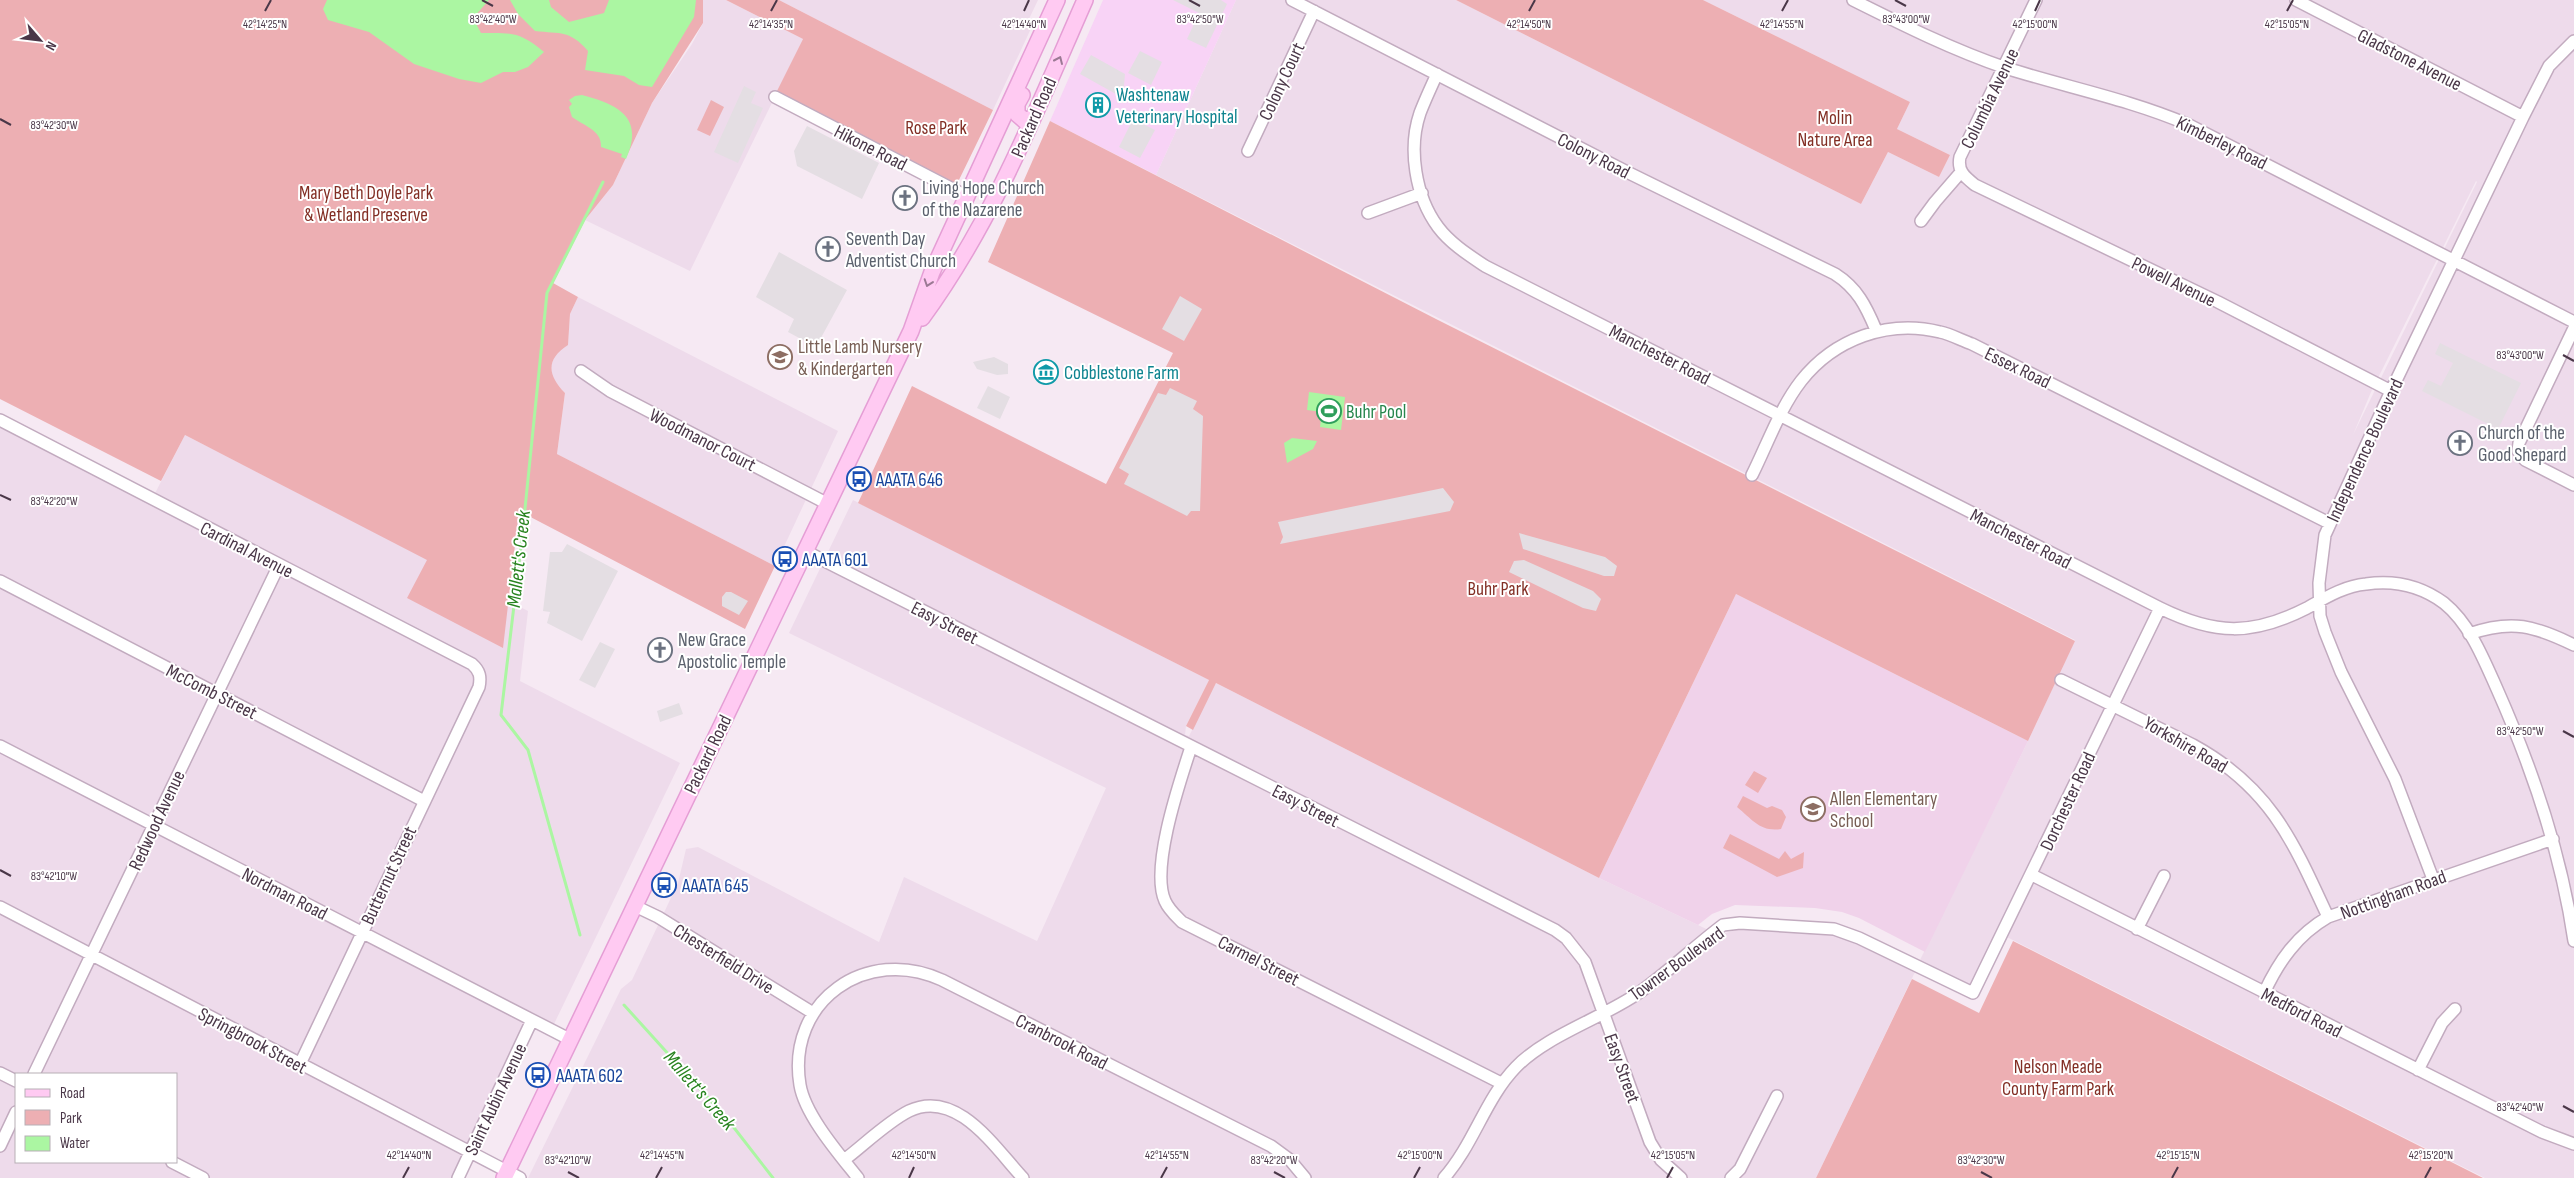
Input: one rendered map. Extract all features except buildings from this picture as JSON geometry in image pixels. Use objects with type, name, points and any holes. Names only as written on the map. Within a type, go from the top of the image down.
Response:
[{"type":"main road","name":"Packard Road","points":[[510,1176],[570,1040],[911,331],[932,272],[1057,0]]},
{"type":"main road","name":"Packard Road","points":[[911,331],[949,280],[977,234],[1086,0]]},
{"type":"main road","points":[[1032,118],[1022,119],[1017,114],[1016,108],[1038,58],[1043,31]]},
{"type":"main road","points":[[977,234],[968,240],[962,238],[959,234],[992,160],[998,131]]},
{"type":"street","name":"Colony Road","points":[[1292,0],[1631,174],[1835,274],[1850,283],[1860,297],[1876,330]]},
{"type":"street","name":"Kimberley Road","points":[[1853,0],[1915,32],[2004,67],[2125,101],[2168,116],[2271,166],[2574,322]]},
{"type":"street","name":"Columbia Avenue","points":[[1921,221],[1960,170],[1960,157],[2036,0]]},
{"type":"street","name":"Gladstone Avenue","points":[[2296,0],[2524,117]]},
{"type":"street","name":"Colony Court","points":[[1248,151],[1314,11]]},
{"type":"street","name":"Independence Boulevard","points":[[2433,879],[2394,779],[2331,652],[2320,616],[2322,556],[2329,523],[2524,117],[2549,66],[2574,41]]},
{"type":"street","name":"Manchester Road","points":[[1437,74],[1420,114],[1414,139],[1415,167],[1422,194],[1437,226],[1452,242],[1485,266],[2160,608],[2198,624],[2215,629],[2232,630],[2273,623],[2353,586],[2366,584],[2404,585],[2418,588],[2444,604],[2455,614],[2469,634],[2524,750],[2553,838],[2570,909],[2574,941]]},
{"type":"street","name":"Hikone Road","points":[[775,97],[968,197]]},
{"type":"street","name":"Powell Avenue","points":[[1960,170],[1976,185],[2218,302],[2391,391]]},
{"type":"street","points":[[1368,213],[1422,194]]},
{"type":"street","name":"Essex Road","points":[[1752,475],[1781,416],[1801,381],[1820,362],[1831,352],[1876,330],[1912,328],[1940,332],[1972,344],[2329,523]]},
{"type":"street","points":[[2574,328],[2518,443],[2518,451],[2525,460],[2574,485]]},
{"type":"street","name":"Woodmanor Court","points":[[581,371],[610,392],[828,504]]},
{"type":"street","name":"Cardinal Avenue","points":[[0,420],[472,664],[478,670],[481,678],[479,687]]},
{"type":"street","name":"Easy Street","points":[[805,551],[1555,930],[1566,938],[1585,962],[1650,1142],[1661,1160],[1681,1178]]},
{"type":"street","name":"Redwood Avenue","points":[[34,1073],[278,565]]},
{"type":"street","name":"McComb Street","points":[[0,581],[424,801]]},
{"type":"street","name":"Dorchester Road","points":[[1974,994],[2160,608]]},
{"type":"street","points":[[2469,634],[2494,626],[2521,625],[2534,628],[2574,645]]},
{"type":"street","name":"Yorkshire Road","points":[[2061,680],[2212,755],[2259,795],[2289,835],[2328,918]]},
{"type":"street","name":"Butternut Street","points":[[300,1064],[361,932],[479,687]]},
{"type":"street","name":"Nordman Road","points":[[0,746],[570,1040]]},
{"type":"street","name":"Carmel Street","points":[[1191,747],[1178,786],[1161,872],[1164,900],[1172,912],[1182,922],[1501,1083]]},
{"type":"street","name":"Nottingham Road","points":[[2264,993],[2287,951],[2311,928],[2328,918],[2433,879],[2553,838]]},
{"type":"street","name":"Medford Road","points":[[2032,875],[2542,1132],[2574,1144]]},
{"type":"street","points":[[2137,929],[2164,876]]},
{"type":"street","name":"Chesterfield Drive","points":[[635,906],[658,918],[813,1013]]},
{"type":"street","name":"Springbrook Street","points":[[0,907],[510,1176]]},
{"type":"street","name":"Towner Boulevard","points":[[1444,1178],[1462,1154],[1501,1083],[1535,1052],[1640,992],[1716,931],[1731,924],[1822,927],[1846,932],[1974,994]]},
{"type":"street","name":"Cranbrook Road","points":[[813,1013],[833,992],[849,980],[867,972],[890,968],[915,970],[929,974],[1271,1146],[1290,1160],[1305,1178]]},
{"type":"street","points":[[2418,1070],[2442,1023],[2455,1009]]},
{"type":"street","points":[[813,1013],[800,1052],[800,1086],[805,1101],[858,1178]]},
{"type":"street","name":"Saint Aubin Avenue","points":[[458,1178],[532,1020]]},
{"type":"street","points":[[0,1073],[15,1080]]},
{"type":"street","points":[[1730,1178],[1740,1169],[1777,1096]]},
{"type":"street","points":[[844,1160],[908,1112],[922,1107],[934,1106],[948,1108],[968,1120],[1023,1178]]},
{"type":"street","points":[[0,1146],[15,1114]]},
{"type":"street","points":[[174,1163],[203,1178]]},
{"type":"shaded area","points":[[703,0],[726,0],[803,39],[690,271],[585,220],[613,185],[652,103],[692,44],[703,23]]},
{"type":"shaded area","points":[[779,0],[1038,0],[1029,19],[1034,22],[993,110]]},
{"type":"shaded area","points":[[1103,0],[1236,0],[1156,175],[1050,121]]},
{"type":"shaded area","points":[[1173,0],[1221,0],[1227,4],[1206,48],[1187,39],[1199,13]]},
{"type":"shaded area","points":[[1236,0],[1456,0],[1861,204],[1888,152],[1939,177],[1950,155],[1897,129],[1910,102],[1703,0],[2574,0],[2574,1178],[2485,1178],[1999,933],[1969,988],[1919,962],[2028,741],[2075,640],[1156,175]],"holes":[[[2477,182],[2353,435],[2371,392]]]},
{"type":"shaded area","points":[[1140,51],[1162,62],[1151,85],[1128,73]]},
{"type":"shaded area","points":[[1091,55],[1125,74],[1123,98],[1080,74]]},
{"type":"shaded area","points":[[744,86],[756,92],[751,103],[763,108],[738,163],[714,152]]},
{"type":"shaded area","points":[[1133,119],[1155,130],[1140,158],[1119,147]]},
{"type":"shaded area","points":[[807,126],[879,163],[862,199],[797,166],[794,151]]},
{"type":"shaded area","points":[[779,252],[847,290],[816,347],[788,332],[794,319],[756,297]]},
{"type":"shaded area","points":[[1180,296],[1202,309],[1184,341],[1162,329]]},
{"type":"shaded area","points":[[578,297],[838,431],[775,566],[557,454],[565,393],[552,379],[551,366],[556,352],[568,344],[570,314]]},
{"type":"shaded area","points":[[2440,343],[2521,383],[2498,429],[2422,391],[2428,380],[2441,386],[2453,363],[2435,354]]},
{"type":"shaded area","points":[[994,357],[1008,364],[1008,374],[997,375],[977,369],[973,362]]},
{"type":"shaded area","points":[[988,386],[1010,397],[1000,419],[977,408]]},
{"type":"shaded area","points":[[1170,388],[1197,401],[1193,409],[1203,416],[1200,511],[1191,511],[1187,516],[1124,484],[1129,474],[1119,468],[1158,393],[1166,395]]},
{"type":"shaded area","points":[[0,425],[150,503],[185,435],[528,611],[520,681],[680,763],[554,1024],[532,1012],[453,1178],[0,1178]]},
{"type":"shaded area","points":[[1443,488],[1454,502],[1450,511],[1280,544],[1283,537],[1278,522]]},
{"type":"shaded area","points":[[853,500],[1209,680],[1186,726],[1185,735],[1189,736],[1216,683],[1599,878],[1719,935],[1739,929],[1839,936],[1915,972],[1816,1178],[528,1178],[621,989],[632,980],[678,883],[686,849],[698,847],[879,942],[904,877],[1037,941],[1106,788],[789,633]]},
{"type":"shaded area","points":[[1519,533],[1605,557],[1617,566],[1614,576],[1604,576],[1523,549]]},
{"type":"shaded area","points":[[567,544],[618,571],[582,641],[547,623],[550,612],[543,611],[550,552],[562,552]]},
{"type":"shaded area","points":[[1524,560],[1593,591],[1601,599],[1596,611],[1583,608],[1509,572],[1514,561]]},
{"type":"shaded area","points":[[726,592],[731,592],[748,601],[739,615],[722,606],[722,597]]},
{"type":"shaded area","name":"Allen Elementary School","points":[[1736,594],[2028,741],[1925,952],[1859,918],[1842,912],[1815,908],[1735,905],[1712,914],[1698,925],[1599,878]]},
{"type":"shaded area","points":[[600,642],[615,649],[595,688],[579,680]]},
{"type":"shaded area","points":[[679,703],[683,714],[660,722],[657,711]]},
{"type":"green space","name":"Mary Beth Doyle Park & Wetland Preserve","points":[[0,0],[703,0],[703,23],[652,103],[613,185],[585,220],[553,283],[578,297],[570,314],[568,345],[556,356],[552,368],[555,380],[565,393],[557,454],[775,566],[745,629],[519,511],[503,648],[407,598],[427,560],[185,435],[161,481],[0,399]]},
{"type":"green space","name":"Rose Park","points":[[726,0],[779,0],[993,110],[957,184],[777,91],[803,39]]},
{"type":"green space","name":"Molin Nature Area","points":[[1456,0],[1703,0],[1910,102],[1897,129],[1950,155],[1939,177],[1888,152],[1861,204]]},
{"type":"green space","points":[[711,100],[724,107],[710,136],[697,130]]},
{"type":"green space","name":"Buhr Park","points":[[1050,121],[1436,319],[2075,641],[2028,741],[1736,594],[1599,878],[1216,683],[1193,730],[1186,726],[1209,680],[858,503],[912,386],[1106,484],[1173,353],[988,262]]},
{"type":"green space","points":[[1754,771],[1767,778],[1758,793],[1745,785]]},
{"type":"green space","points":[[1743,796],[1767,808],[1772,806],[1782,810],[1786,817],[1781,829],[1762,827],[1737,807]]},
{"type":"green space","points":[[1730,834],[1779,859],[1785,851],[1791,859],[1804,852],[1803,868],[1777,877],[1723,848]]},
{"type":"green space","name":"Nelson Meade County Farm Park","points":[[2013,941],[2483,1178],[1816,1178],[1912,979],[1979,1013]]},
{"type":"water","points":[[327,0],[489,0],[473,18],[481,33],[508,33],[528,40],[544,52],[528,67],[515,72],[503,72],[481,83],[459,79],[414,64],[369,32],[328,20],[323,9]]},
{"type":"water","points":[[510,0],[549,0],[551,7],[569,22],[604,13],[609,0],[696,0],[694,17],[652,87],[639,85],[624,76],[585,70],[588,51],[582,44],[564,34],[535,31],[518,14]]},
{"type":"water","points":[[582,95],[607,103],[625,115],[630,123],[632,133],[631,145],[626,159],[621,157],[622,154],[601,147],[599,136],[572,117],[569,107],[572,104],[569,100],[575,96]]},
{"type":"water","name":"Buhr Pool","points":[[1309,392],[1345,397],[1341,430],[1320,427],[1322,412],[1307,410]]},
{"type":"water","points":[[1292,438],[1317,441],[1313,449],[1287,463],[1284,443]]},
{"type":"waterway","name":"Mallett's Creek","points":[[580,935],[528,750],[501,715],[522,538],[547,293],[603,182]]},
{"type":"waterway","name":"Mallett's Creek","points":[[624,1005],[728,1120],[773,1178]]},
{"type":"place","name":"Washtenaw Veterinary Hospital","points":[[1098,105]]},
{"type":"place","name":"Living Hope Church of the Nazarene","points":[[905,198]]},
{"type":"place","name":"Seventh Day Adventist Church","points":[[828,249]]},
{"type":"place","name":"Little Lamb Nursery & Kindergarten","points":[[780,357]]},
{"type":"place","name":"Cobblestone Farm","points":[[1046,372]]},
{"type":"place","name":"Buhr Pool","points":[[1329,411]]},
{"type":"place","name":"Church of the Good Shepard","points":[[2460,443]]},
{"type":"place","name":"AAATA 646","points":[[859,479]]},
{"type":"place","name":"AAATA 601","points":[[785,559]]},
{"type":"place","name":"New Grace Apostolic Temple","points":[[660,650]]},
{"type":"place","name":"Allen Elementary School","points":[[1813,809]]},
{"type":"place","name":"AAATA 645","points":[[664,885]]},
{"type":"place","name":"AAATA 602","points":[[538,1075]]}]
